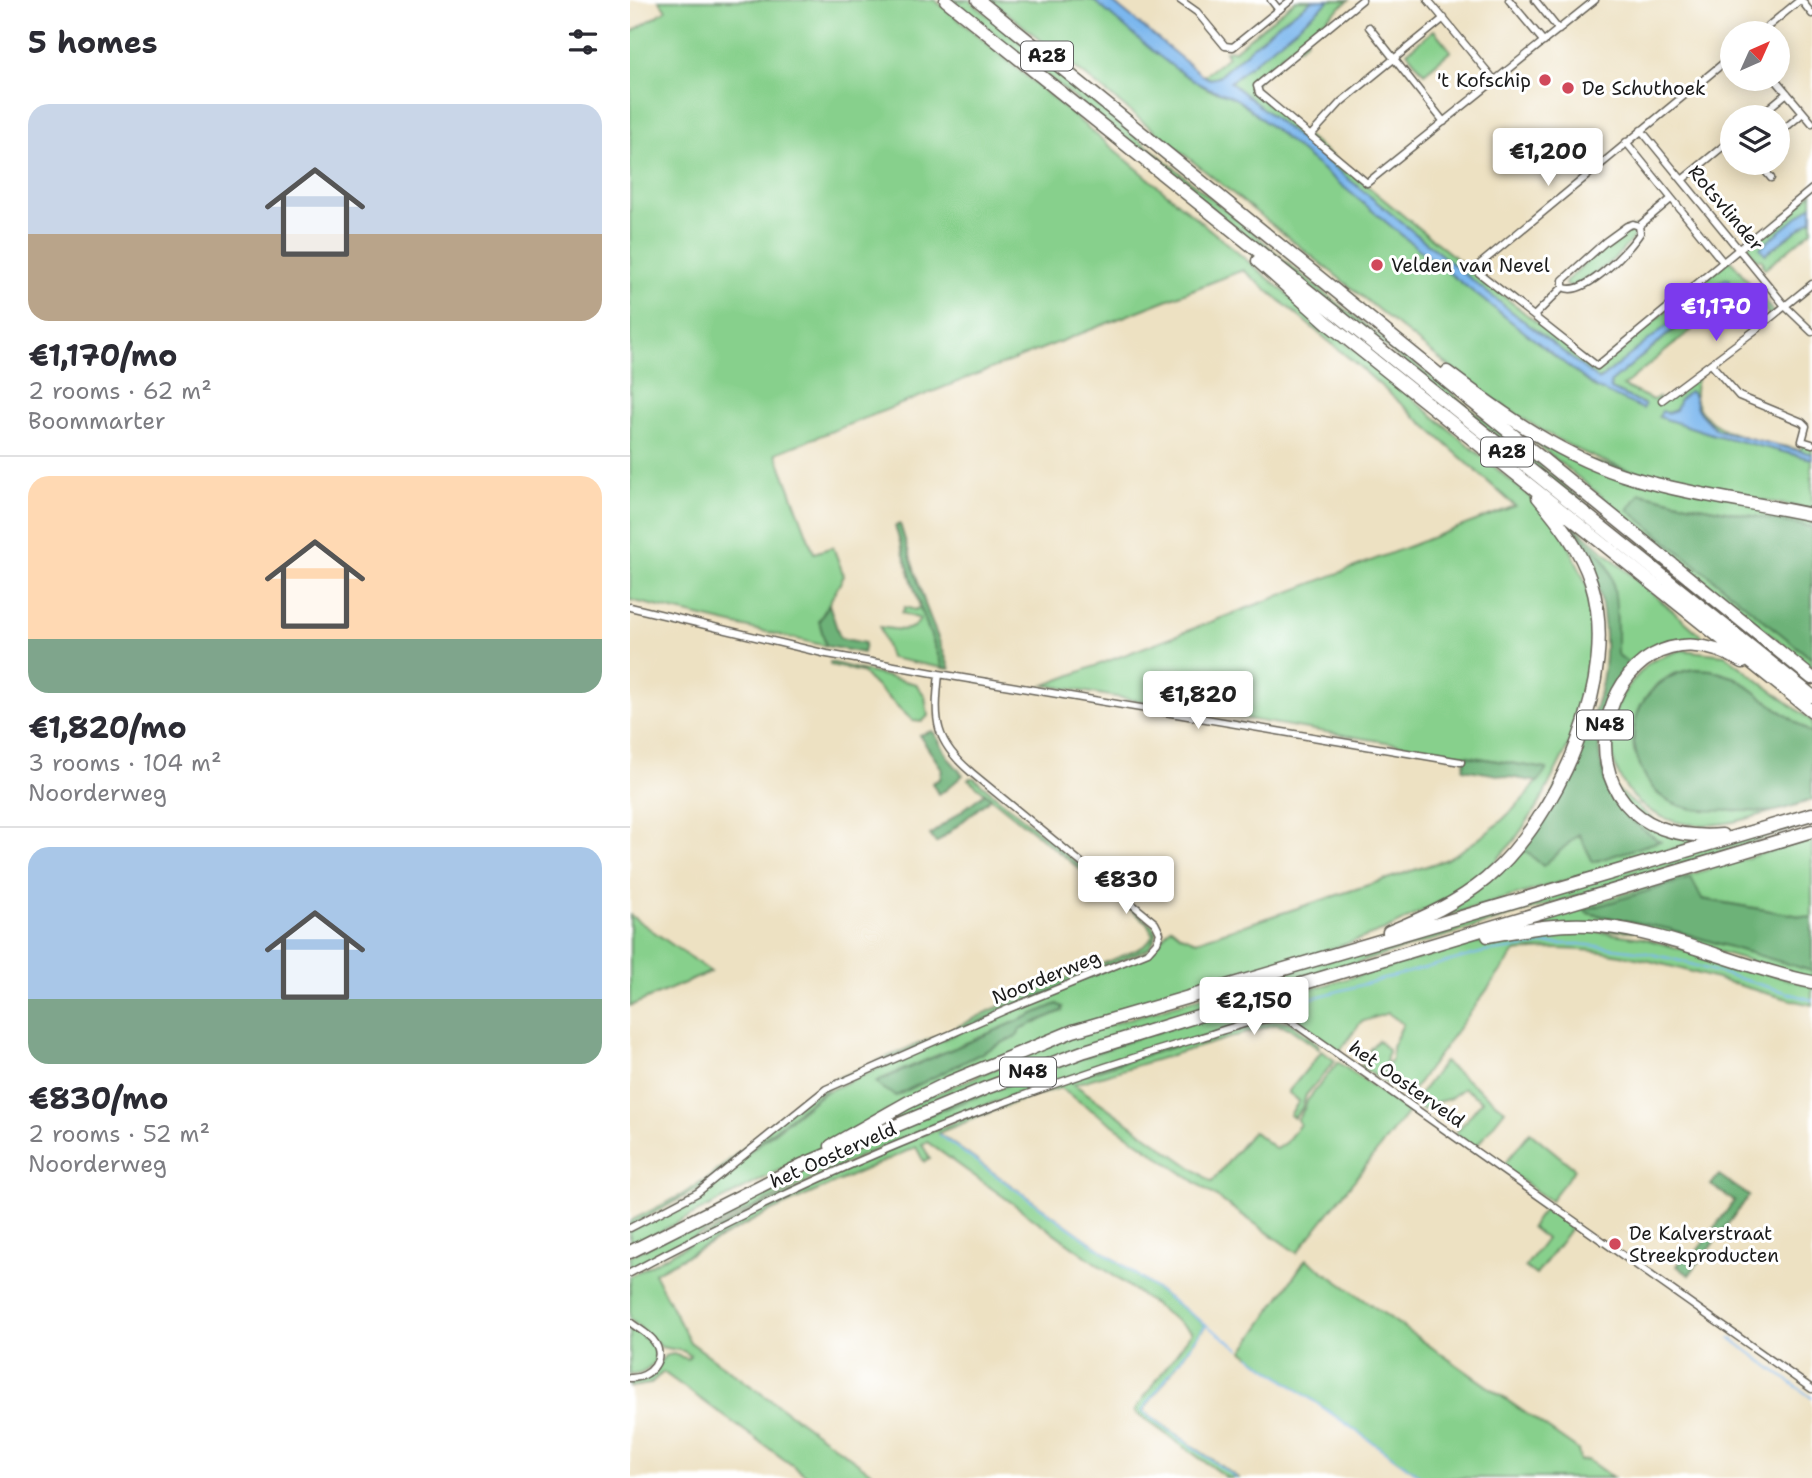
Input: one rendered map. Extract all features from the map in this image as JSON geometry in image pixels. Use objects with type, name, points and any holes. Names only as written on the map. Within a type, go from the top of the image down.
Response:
[{"type":"highway","name":"A28","points":[[946,0],[1812,696]]},
{"type":"highway","name":"A28","points":[[978,0],[1812,678]]},
{"type":"highway","name":"A28","points":[[1202,207],[1276,279],[1331,326],[1812,711]]},
{"type":"highway","name":"A28","points":[[1373,321],[1521,426],[1580,458],[1632,478],[1812,515]]},
{"type":"highway","name":"A28","points":[[1334,956],[1435,912],[1486,879],[1515,850],[1543,811],[1582,729],[1598,666],[1599,621],[1595,602],[1581,557],[1569,536],[1519,475]]},
{"type":"highway","name":"N48","points":[[1750,832],[1688,835],[1672,832],[1644,819],[1620,795],[1611,778],[1605,759],[1605,723],[1617,690],[1629,675],[1645,661],[1670,649],[1706,647],[1722,652],[1774,680]]},
{"type":"highway","name":"N48","points":[[802,1165],[907,1103],[959,1078],[1100,1023],[1812,814]]},
{"type":"highway","name":"N48","points":[[630,1252],[802,1165],[986,1088],[1086,1051],[1812,831]]},
{"type":"highway","name":"N48","points":[[1433,946],[1539,927],[1602,926],[1661,938],[1812,982]]},
{"type":"street","points":[[1181,0],[1197,12],[1225,46],[1233,47],[1291,0]]},
{"type":"street","points":[[1271,0],[1279,10]]},
{"type":"street","points":[[1362,0],[1257,86],[1259,93],[1367,183],[1595,0]]},
{"type":"street","points":[[1429,0],[1496,82]]},
{"type":"street","points":[[1509,0],[1544,42]]},
{"type":"street","points":[[1535,0],[1559,30]]},
{"type":"street","points":[[1775,21],[1800,0],[1812,14]]},
{"type":"street","points":[[1311,135],[1341,102],[1444,18]]},
{"type":"street","points":[[1368,27],[1444,122]]},
{"type":"street","points":[[1720,66],[1474,269],[1597,366],[1812,189]]},
{"type":"street","points":[[1772,105],[1787,93],[1812,123]]},
{"type":"street","points":[[1790,124],[1803,113]]},
{"type":"street","name":"Rotsvlinder","points":[[1641,130],[1786,307],[1812,332]]},
{"type":"street","points":[[1626,142],[1723,262]]},
{"type":"street","points":[[1682,180],[1720,149]]},
{"type":"street","points":[[1639,226],[1671,199]]},
{"type":"street","points":[[1534,316],[1563,287],[1563,279],[1605,242],[1627,226],[1639,226]]},
{"type":"street","points":[[1563,287],[1567,290],[1583,285],[1612,265],[1640,233],[1639,226]]},
{"type":"street","points":[[1662,400],[1786,307],[1812,284]]},
{"type":"street","points":[[1711,364],[1738,396],[1802,422],[1806,426],[1802,442],[1812,444]]},
{"type":"street","points":[[630,607],[827,654],[1461,762]]},
{"type":"street","name":"Noorderweg","points":[[630,1228],[701,1190],[826,1089],[1008,1009],[1145,953],[1159,939],[1159,929],[1155,923],[972,773],[949,751],[940,734],[936,717],[939,674]]},
{"type":"street","name":"het Oosterveld","points":[[630,1273],[779,1195],[954,1120],[1120,1062],[1280,1017],[1291,1021],[1812,1390]]},
{"type":"street","points":[[630,1322],[652,1340],[658,1353],[657,1363],[651,1371],[643,1377],[630,1378]]},
{"type":"green space","points":[[659,0],[935,0],[1552,515],[1586,583],[1593,616],[1595,646],[1591,677],[1571,740],[1539,804],[1514,841],[1462,891],[1385,930],[1329,950],[1084,1024],[897,1106],[798,1161],[630,1247],[630,1231],[691,1198],[825,1092],[1009,1010],[1153,950],[1171,927],[1196,941],[1445,860],[1502,821],[1546,769],[1045,685],[1515,506],[1361,368],[1243,270],[776,453],[814,553],[833,547],[844,576],[819,621],[826,646],[630,600],[630,33],[666,10]],"holes":[[[1057,1004],[1062,1011],[1019,1029],[1017,1035],[1003,1041],[877,1081]]]},
{"type":"green space","points":[[952,0],[969,0],[1287,263],[1453,394],[1807,685]]},
{"type":"green space","points":[[991,0],[1093,0],[1183,74],[1208,89],[1233,96],[1241,102],[1426,255],[1596,388],[1644,404],[1611,389],[1610,383],[1729,284],[1725,279],[1599,380],[1489,294],[1230,82],[1330,0],[1349,0],[1327,18],[1329,22],[1323,27],[1320,24],[1304,36],[1307,41],[1298,48],[1295,44],[1279,57],[1282,61],[1274,67],[1271,64],[1256,76],[1258,81],[1250,89],[1595,369],[1730,259],[1774,313],[1770,316],[1745,286],[1623,386],[1653,400],[1658,397],[1662,402],[1698,377],[1695,396],[1700,410],[1694,395],[1680,399],[1676,410],[1659,417],[1715,435],[1812,459],[1812,510],[1666,481],[1582,452],[1517,415],[1422,346]]},
{"type":"green space","points":[[1296,0],[1313,0],[1277,25],[1218,77],[1210,79],[1203,76],[1228,57],[1225,51],[1235,50]]},
{"type":"green space","points":[[1434,30],[1451,51],[1424,73],[1407,52]]},
{"type":"green space","points":[[1812,192],[1812,205],[1761,248],[1766,254],[1812,219],[1812,230],[1765,269],[1762,265],[1764,263],[1760,259],[1757,260],[1748,245],[1786,214],[1789,216]]},
{"type":"green space","points":[[1634,227],[1636,234],[1607,265],[1572,287],[1565,285],[1597,252]]},
{"type":"green space","points":[[1700,410],[1712,422],[1728,431],[1758,440],[1717,430]]},
{"type":"green space","points":[[1510,422],[1566,455],[1812,517],[1812,527],[1641,493],[1629,510],[1812,659],[1812,668]]},
{"type":"green space","points":[[1768,443],[1800,450],[1802,444],[1812,447],[1812,454]]},
{"type":"green space","points":[[1640,493],[1812,527],[1812,659],[1628,510]]},
{"type":"green space","points":[[1569,521],[1705,639],[1665,645],[1647,653],[1631,665],[1617,654],[1616,614],[1610,571]]},
{"type":"green space","points":[[900,524],[925,604],[950,669],[943,668],[920,607],[895,526]]},
{"type":"green space","points":[[1573,528],[1607,564],[1616,603],[1617,654],[1631,665],[1613,686],[1600,723],[1599,749],[1606,786],[1622,812],[1660,841],[1593,862],[1579,834],[1543,866],[1522,848],[1589,725],[1603,676],[1605,650],[1601,599],[1585,550]]},
{"type":"green space","points":[[829,604],[840,638],[865,643],[863,653],[826,646],[819,621]]},
{"type":"green space","points":[[905,607],[915,610],[920,607],[943,668],[890,658],[880,627],[903,630],[917,624],[920,619],[902,613]]},
{"type":"green space","points":[[1681,650],[1725,655],[1812,721],[1812,734],[1736,678],[1711,670],[1694,669],[1673,674],[1656,685],[1644,701],[1635,721],[1634,751],[1652,787],[1667,800],[1743,811],[1774,811],[1724,824],[1686,824],[1651,811],[1634,797],[1621,780],[1611,739],[1613,718],[1621,697],[1650,662]]},
{"type":"green space","points":[[830,662],[916,684],[925,696],[928,716],[922,722],[913,721],[861,672],[830,665]]},
{"type":"green space","points":[[1694,669],[1711,670],[1736,678],[1812,734],[1812,800],[1772,812],[1703,810],[1674,804],[1654,790],[1636,753],[1636,720],[1641,706],[1662,682]]},
{"type":"green space","points":[[933,731],[950,760],[963,775],[938,794],[932,783],[940,779],[942,769],[919,735]]},
{"type":"green space","points":[[1466,756],[1547,769],[1538,782],[1463,769]]},
{"type":"green space","points":[[1602,766],[1609,783],[1672,835],[1703,840],[1409,927],[1522,848],[1579,834],[1584,842],[1659,841],[1638,827],[1621,810],[1604,779]]},
{"type":"green space","points":[[974,778],[1150,923],[1156,935],[1149,948],[831,1085],[700,1188],[630,1226],[630,1221],[707,1179],[797,1103],[833,1080],[949,1031],[1006,1003],[1137,950],[1149,941],[1153,934],[1147,923],[968,779]]},
{"type":"green space","points":[[985,793],[991,798],[936,843],[930,835]]},
{"type":"green space","points":[[1812,815],[1812,824],[1272,989],[851,1142],[902,1108],[1071,1036]]},
{"type":"green space","points":[[1812,839],[1812,918],[1702,899],[1691,878],[1585,910],[1587,913],[1669,929],[1812,971],[1812,979],[1649,931],[1504,929]]},
{"type":"green space","points":[[1691,878],[1702,899],[1812,918],[1812,971],[1669,929],[1587,913],[1585,910]]},
{"type":"green space","points":[[630,915],[711,972],[630,1006]]},
{"type":"green space","points":[[1578,929],[1642,938],[1812,986],[1812,1005],[1629,956],[1554,949],[1515,952],[1407,1098],[1379,1079],[1392,1058],[1392,1047],[1403,1024],[1388,1013],[1361,1022],[1339,1052],[1289,1018],[1276,1016],[1072,1076],[952,1118],[829,1171],[630,1270],[630,1256],[767,1186],[917,1119],[1133,1039],[1504,936]]},
{"type":"green space","points":[[1057,1004],[1063,1007],[1062,1011],[1020,1029],[1018,1035],[896,1096],[876,1082]]},
{"type":"green space","points":[[1276,1020],[1289,1022],[1318,1044],[1319,1049],[1289,1028],[1276,1024],[1074,1084],[1212,1182],[1253,1131],[1276,1149],[1286,1142],[1300,1124],[1297,1120],[1307,1101],[1338,1062],[1408,1112],[1297,1253],[1060,1088],[1013,1103],[938,1133],[1206,1325],[1143,1411],[1238,1478],[1227,1478],[1134,1411],[1192,1332],[927,1142],[922,1144],[930,1159],[924,1162],[916,1147],[767,1213],[654,1273],[690,1342],[879,1478],[810,1478],[663,1372],[650,1384],[630,1387],[630,1381],[649,1377],[665,1356],[673,1354],[688,1359],[690,1355],[661,1347],[630,1319],[630,1276],[781,1197],[901,1143],[1086,1074],[1212,1036]]},
{"type":"green space","points":[[1378,1040],[1388,1050],[1386,1064],[1376,1077],[1361,1066]]},
{"type":"green space","points":[[1322,1051],[1335,1061],[1306,1095],[1302,1108],[1294,1118],[1290,1115],[1299,1101],[1288,1092]]},
{"type":"green space","points":[[1444,1062],[1505,1110],[1475,1148],[1455,1134],[1482,1101],[1464,1088],[1449,1099],[1433,1103],[1423,1110],[1413,1103]]},
{"type":"green space","points":[[1530,1132],[1575,1169],[1550,1201],[1502,1167]]},
{"type":"green space","points":[[1719,1175],[1749,1196],[1689,1275],[1677,1266],[1682,1259],[1678,1255],[1689,1262],[1734,1201],[1711,1185]]},
{"type":"green space","points":[[1545,1208],[1572,1227],[1536,1275],[1525,1267],[1546,1239],[1531,1227]]},
{"type":"green space","points":[[1306,1259],[1574,1447],[1578,1450],[1580,1461],[1588,1460],[1613,1478],[1423,1478],[1243,1351]]},
{"type":"green space","points":[[630,1326],[650,1342],[655,1357],[647,1370],[630,1375]]},
{"type":"water","points":[[1093,0],[1110,0],[1210,79],[1218,77],[1277,25],[1313,0],[1330,0],[1230,82],[1489,294],[1599,380],[1725,279],[1730,282],[1610,383],[1611,389],[1645,405],[1643,409],[1596,388],[1426,255],[1241,102],[1201,85],[1182,73]]},
{"type":"water","points":[[1812,205],[1812,219],[1765,254],[1760,248]]},
{"type":"water","points":[[1690,391],[1703,417],[1717,430],[1812,454],[1812,459],[1715,435],[1659,417],[1662,411],[1667,413],[1676,410],[1680,399]]},
{"type":"waterway","points":[[1249,1015],[1484,952],[1547,944],[1579,944],[1638,951],[1812,1000]]},
{"type":"waterway","points":[[939,1135],[1240,1349]]},
{"type":"waterway","points":[[1205,1326],[1142,1411],[1236,1478]]},
{"type":"waterway","points":[[1730,1338],[1812,1398]]},
{"type":"waterway","points":[[1250,1356],[1423,1478]]},
{"type":"place","name":"'t Kofschip","points":[[1545,80]]},
{"type":"place","name":"De Schuthoek","points":[[1568,88]]},
{"type":"place","name":"Velden van Nevel","points":[[1377,265]]},
{"type":"place","name":"De Kalverstraat Streekproducten","points":[[1615,1244]]}]
